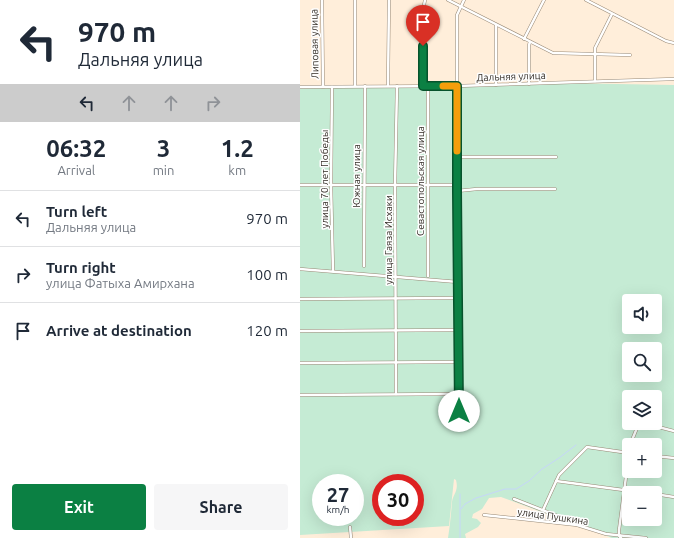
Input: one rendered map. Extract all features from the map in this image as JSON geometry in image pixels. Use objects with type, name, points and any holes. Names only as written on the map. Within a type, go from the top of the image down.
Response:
[{"type":"street","name":"Липовая улица","points":[[322,0],[323,87]]},
{"type":"street","points":[[355,0],[355,86]]},
{"type":"street","points":[[388,86],[389,0]]},
{"type":"street","points":[[423,86],[425,0]]},
{"type":"street","points":[[448,0],[553,53],[630,54]]},
{"type":"street","points":[[459,411],[457,15],[464,0]]},
{"type":"street","points":[[524,39],[544,0]]},
{"type":"street","points":[[586,0],[666,41],[674,43]]},
{"type":"street","points":[[595,81],[595,48],[612,14]]},
{"type":"street","points":[[496,25],[496,85]]},
{"type":"street","points":[[529,84],[530,42]]},
{"type":"street","name":"Дальняя улица","points":[[300,87],[457,86],[674,79]]},
{"type":"street","name":"Южная улица","points":[[364,266],[365,86]]},
{"type":"street","name":"улица Гаяза Исхаки","points":[[396,394],[397,86]]},
{"type":"street","name":"Севастопольская улица","points":[[428,86],[428,276]]},
{"type":"street","name":"улица 70 лет Победы","points":[[332,87],[331,186],[333,271]]},
{"type":"street","points":[[457,157],[556,157]]},
{"type":"street","points":[[300,185],[457,185]]},
{"type":"street","points":[[457,191],[477,189],[555,189]]},
{"type":"street","points":[[300,269],[458,282]]},
{"type":"street","points":[[300,299],[458,298]]},
{"type":"street","points":[[300,331],[459,330]]},
{"type":"street","points":[[300,363],[459,362]]},
{"type":"street","points":[[300,395],[459,394]]},
{"type":"street","points":[[662,428],[674,431]]},
{"type":"street","points":[[543,510],[559,475],[587,447],[622,452]]},
{"type":"street","points":[[662,457],[674,458]]},
{"type":"street","points":[[556,481],[622,490]]},
{"type":"street","points":[[662,495],[674,497]]},
{"type":"street","points":[[514,499],[568,520],[577,526]]},
{"type":"street","points":[[620,536],[619,530],[622,506]]},
{"type":"street","name":"улица Пушкина","points":[[484,515],[577,526],[606,534],[646,538]]},
{"type":"street","points":[[350,527],[351,538]]},
{"type":"green space","points":[[560,83],[674,85],[674,538],[612,538],[501,497],[489,498],[482,509],[473,514],[472,518],[477,519],[481,523],[478,527],[465,534],[466,538],[448,538],[452,502],[457,487],[456,480],[454,479],[449,526],[300,535],[300,87],[433,87]]},
{"type":"waterway","points":[[461,509],[465,504],[476,498],[505,489],[516,489],[529,481],[542,469],[576,445]]},
{"type":"waterway","points":[[460,494],[460,538]]},
{"type":"slow traffic","points":[[443,86],[457,86],[457,151]]},
{"type":"route","points":[[423,46],[423,86],[457,86],[459,411]]}]
